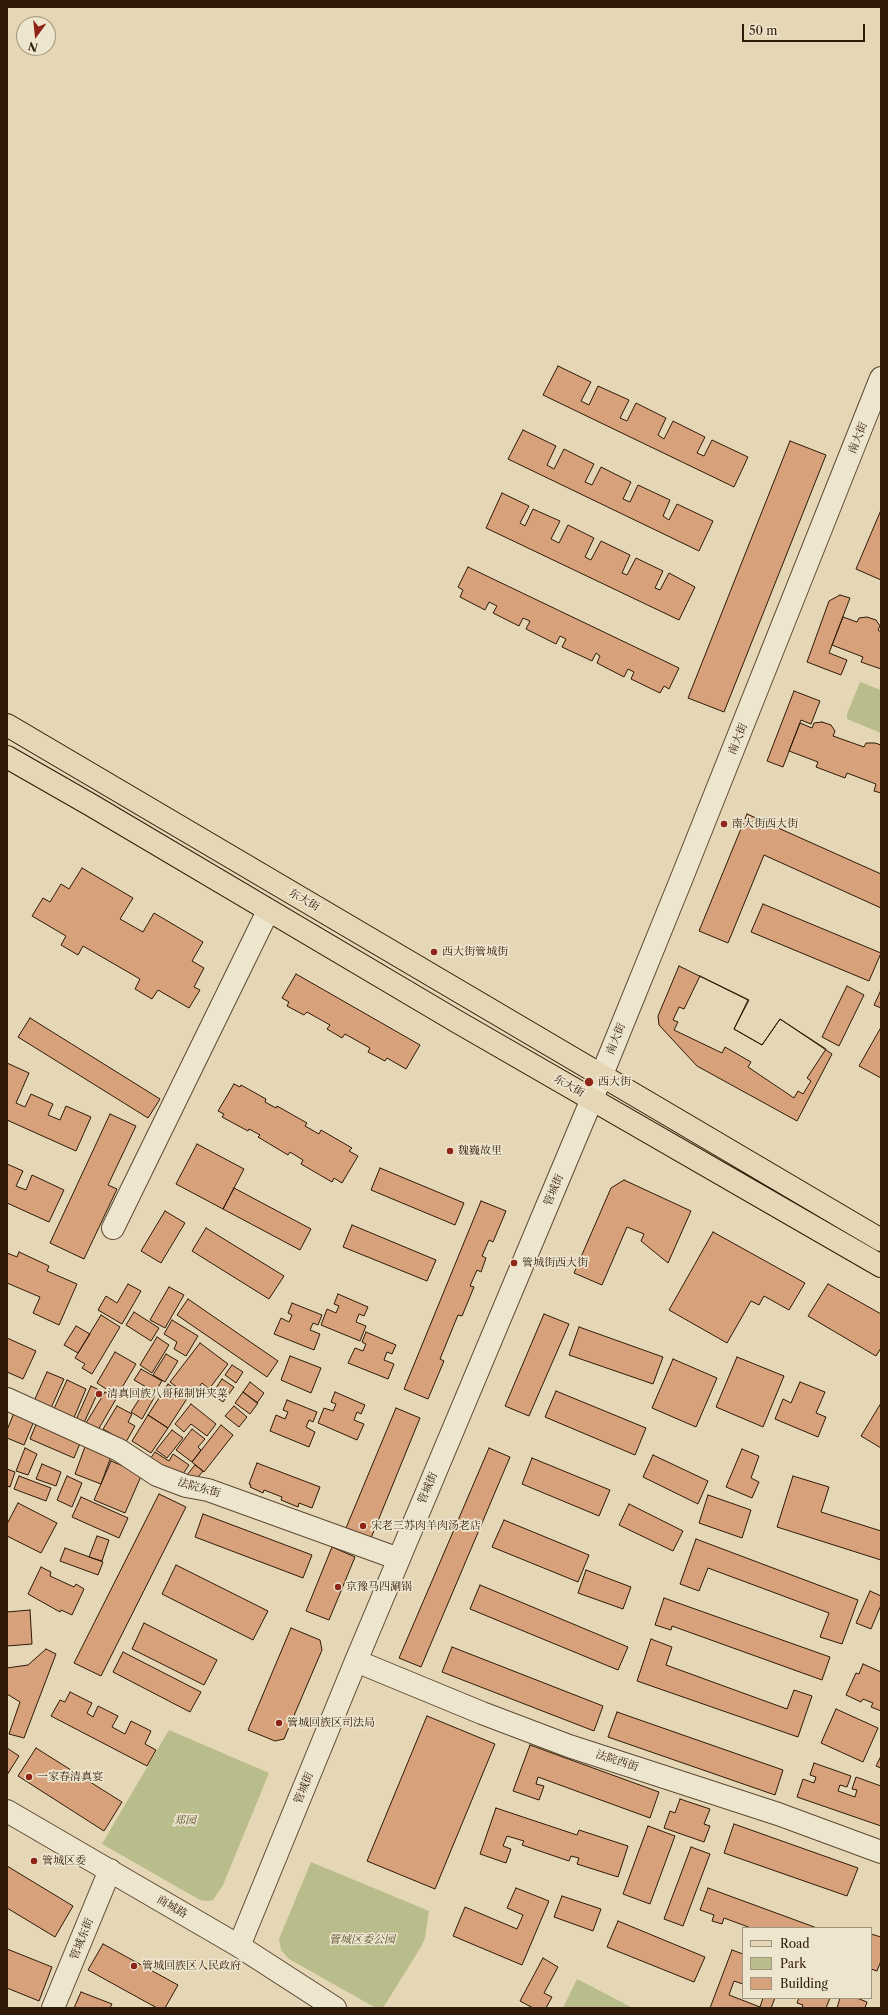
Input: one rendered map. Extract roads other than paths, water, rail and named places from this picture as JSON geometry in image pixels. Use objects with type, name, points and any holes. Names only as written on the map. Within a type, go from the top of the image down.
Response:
[{"type":"main road","name":"东大街","points":[[7,725],[602,1075]]},
{"type":"main road","name":"东大街","points":[[7,758],[592,1099]]},
{"type":"main road","points":[[602,1075],[881,1240]]},
{"type":"main road","points":[[592,1099],[881,1266]]},
{"type":"street","name":"南大街","points":[[592,1099],[881,378]]},
{"type":"street","points":[[113,1228],[268,910]]},
{"type":"street","name":"管城街","points":[[239,1946],[356,1661],[592,1099]]},
{"type":"street","name":"法院东街","points":[[7,1399],[119,1450],[157,1474],[186,1486],[208,1490],[399,1559]]},
{"type":"street","name":"法院西街","points":[[356,1661],[482,1713],[570,1746],[778,1814],[881,1852]]},
{"type":"street","name":"商城路","points":[[10,1818],[110,1870],[239,1946],[335,2008]]},
{"type":"street","name":"管城东街","points":[[53,2008],[110,1870]]},
{"type":"place","name":"南大街西大街","points":[[724,824]]},
{"type":"place","name":"西大街管城街","points":[[434,952]]},
{"type":"place","name":"西大街","points":[[589,1082]]},
{"type":"place","name":"魏巍故里","points":[[450,1151]]},
{"type":"place","name":"管城街西大街","points":[[514,1263]]},
{"type":"place","name":"清真回族八哥秘制饼夹菜","points":[[99,1394]]},
{"type":"place","name":"宋老三苏肉羊肉汤老店","points":[[363,1526]]},
{"type":"place","name":"京豫马四涮锅","points":[[338,1587]]},
{"type":"place","name":"管城回族区司法局","points":[[279,1723]]},
{"type":"place","name":"一家春清真宴","points":[[29,1777]]},
{"type":"place","name":"管城区委","points":[[34,1861]]},
{"type":"place","name":"管城回族区人民政府","points":[[134,1966]]},
{"type":"park label","name":"郑园","points":[[185,1821]]},
{"type":"park label","name":"管城区委公园","points":[[362,1940]]}]
